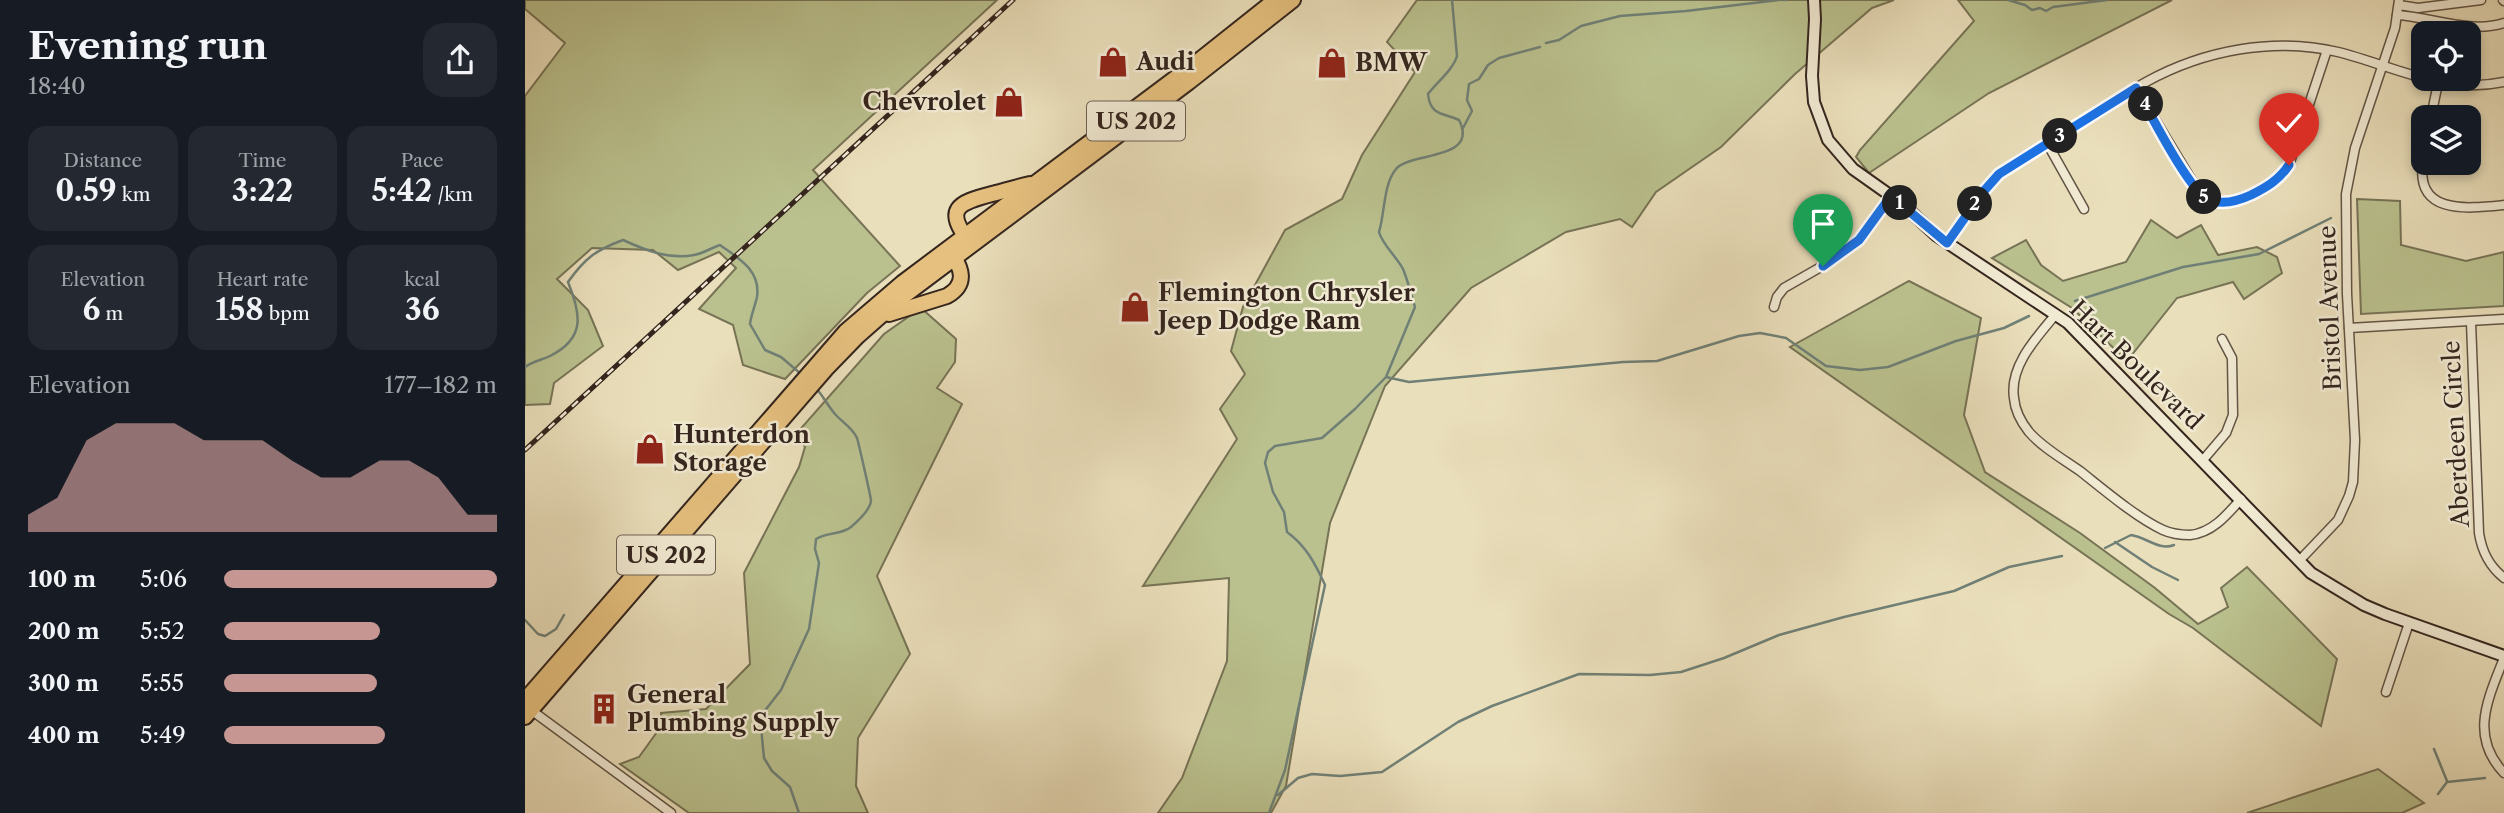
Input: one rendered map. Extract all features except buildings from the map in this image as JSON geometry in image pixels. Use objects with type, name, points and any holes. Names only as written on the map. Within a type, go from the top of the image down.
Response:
[{"type":"highway","name":"US 202","points":[[968,241],[1038,182],[1275,0]]},
{"type":"highway","name":"US 202","points":[[527,709],[865,315],[1189,82],[1293,0]]},
{"type":"highway","points":[[968,241],[956,218],[964,202],[1038,182]]},
{"type":"highway","name":"US 202","points":[[812,377],[952,253]]},
{"type":"highway","points":[[878,318],[955,292],[962,280],[962,271],[952,253]]},
{"type":"street","name":"Hart Boulevard","points":[[1814,0],[1812,87],[1820,123],[1839,155],[1853,169],[1891,196],[1947,243],[2056,314],[2080,335],[2242,499],[2299,561],[2323,582],[2364,605],[2504,657]]},
{"type":"street","points":[[2398,7],[2425,8],[2481,0]]},
{"type":"street","points":[[2398,7],[2460,26],[2486,27],[2504,23]]},
{"type":"street","name":"Bristol Avenue","points":[[2299,561],[2338,520],[2350,496],[2353,482],[2355,440],[2346,194],[2355,148],[2398,7]]},
{"type":"street","points":[[1947,243],[1999,174],[2136,88],[2195,61],[2242,49],[2291,46],[2327,50],[2411,75]]},
{"type":"street","points":[[2136,88],[2200,194],[2208,200],[2234,201],[2266,187],[2279,178],[2289,165],[2327,50]]},
{"type":"street","points":[[2481,84],[2504,82]]},
{"type":"street","points":[[2047,143],[2084,209]]},
{"type":"street","points":[[2421,175],[2424,186],[2437,201],[2446,206],[2504,205]]},
{"type":"street","points":[[1774,307],[1784,288],[1833,260],[1859,240],[1891,196]]},
{"type":"street","points":[[2056,314],[2033,344],[2016,373],[2013,395],[2015,405],[2030,433],[2151,524],[2172,533],[2193,535],[2203,532],[2220,521],[2242,499]]},
{"type":"street","points":[[2349,328],[2504,319]]},
{"type":"street","name":"Aberdeen Circle","points":[[2471,322],[2479,533],[2486,557],[2504,578]]},
{"type":"street","points":[[2203,460],[2226,433],[2234,415],[2232,358],[2222,339]]},
{"type":"street","points":[[2386,692],[2409,623]]},
{"type":"street","points":[[2504,657],[2483,725],[2487,748],[2504,773]]},
{"type":"street","points":[[527,709],[671,813]]},
{"type":"green space","points":[[525,0],[997,0],[813,170],[900,266],[867,293],[785,379],[743,365],[733,325],[699,309],[736,268],[719,252],[678,270],[653,250],[592,248],[557,279],[588,310],[603,346],[554,383],[550,404],[525,405],[525,96],[565,43],[525,9]]},
{"type":"green space","points":[[1417,0],[1894,0],[1872,8],[1795,74],[1721,147],[1656,192],[1632,227],[1620,219],[1566,232],[1471,288],[1385,386],[1330,523],[1286,786],[1271,813],[1158,813],[1182,778],[1227,661],[1229,578],[1143,586],[1237,439],[1220,409],[1245,374],[1231,351],[1243,307],[1285,230],[1342,199],[1362,155],[1415,72],[1387,42]]},
{"type":"green space","points":[[1958,0],[2172,0],[1989,93],[1869,173],[1856,157],[1860,150],[1974,21]]},
{"type":"green space","points":[[2357,199],[2400,201],[2401,245],[2466,261],[2504,252],[2504,306],[2361,314]]},
{"type":"green space","points":[[2151,220],[2177,238],[2201,225],[2218,255],[2257,247],[2277,257],[2282,273],[2244,299],[2233,282],[2177,298],[2127,361],[2072,308],[1992,258],[2026,240],[2041,265],[2063,281],[2126,262]]},
{"type":"green space","points":[[1909,281],[1981,318],[1964,415],[1985,472],[2080,533],[2155,588],[2198,624],[2228,607],[2221,588],[2247,567],[2337,659],[2321,726],[2193,628],[2169,614],[1790,347]]},
{"type":"green space","points":[[921,308],[956,339],[955,362],[937,388],[962,404],[877,576],[910,654],[858,738],[856,786],[868,813],[689,813],[620,764],[639,757],[662,725],[661,713],[706,709],[750,664],[744,573],[799,467],[805,447],[796,434],[884,334]]},
{"type":"green space","points":[[2378,769],[2424,803],[2402,813],[2247,813]]},
{"type":"waterway","points":[[1269,813],[1285,770],[1325,585],[1318,569],[1300,543],[1287,532],[1284,512],[1273,492],[1265,463],[1268,452],[1275,446],[1322,438],[1386,377],[1415,307],[1403,269],[1379,232],[1386,191],[1396,169],[1414,160],[1440,154],[1460,143],[1463,133],[1459,120],[1435,110],[1428,94],[1457,56],[1452,0]]},
{"type":"waterway","points":[[1546,43],[1559,40],[1581,26],[1620,16],[1779,0]]},
{"type":"waterway","points":[[2008,0],[2032,10],[2040,8],[2046,11],[2053,7],[2107,0]]},
{"type":"waterway","points":[[1463,128],[1472,111],[1467,100],[1469,84],[1479,79],[1488,65],[1499,58],[1540,47]]},
{"type":"waterway","points":[[2075,301],[2183,267],[2259,254],[2331,218]]},
{"type":"waterway","points":[[525,367],[550,356],[570,341],[575,333],[578,315],[568,282],[592,256],[623,240],[666,255],[694,255],[720,245],[734,255],[747,266],[755,279],[757,297],[750,324],[765,350],[781,357],[801,374]]},
{"type":"waterway","points":[[1386,377],[1409,382],[1657,361],[1739,336],[1760,333],[1786,338],[1826,366],[1860,370],[1888,367],[1956,341],[2004,328],[2029,316]]},
{"type":"waterway","points":[[799,813],[790,787],[772,771],[764,758],[761,727],[763,713],[781,690],[809,629],[819,563],[815,549],[816,539],[851,527],[866,512],[871,501],[857,438],[832,411],[816,388]]},
{"type":"waterway","points":[[2105,548],[2131,535],[2158,545],[2174,545]]},
{"type":"waterway","points":[[2115,542],[2152,567],[2178,580]]},
{"type":"waterway","points":[[1278,795],[1298,778],[1312,774],[1340,776],[1382,772],[1458,722],[1492,706],[1579,674],[1650,675],[1681,672],[1779,635],[1954,591],[2009,567],[2062,556]]},
{"type":"waterway","points":[[525,620],[538,634],[545,636],[556,629],[564,615]]},
{"type":"waterway","points":[[2434,749],[2447,781]]},
{"type":"waterway","points":[[2438,794],[2447,782],[2485,778]]},
{"type":"railway","points":[[525,450],[1013,0]]},
{"type":"place","name":"Audi","points":[[1113,62]]},
{"type":"place","name":"BMW","points":[[1332,63]]},
{"type":"place","name":"Chevrolet","points":[[1009,102]]},
{"type":"place","name":"Flemington Chrysler Jeep Dodge Ram","points":[[1135,307]]},
{"type":"place","name":"Hunterdon Storage","points":[[650,449]]},
{"type":"place","name":"General Plumbing Supply","points":[[604,709]]},
{"type":"route","points":[[1823,266],[1859,240],[1891,196],[1947,243],[1999,174],[2136,88],[2193,186],[2208,200],[2226,202],[2242,199],[2271,184],[2289,165]]}]
